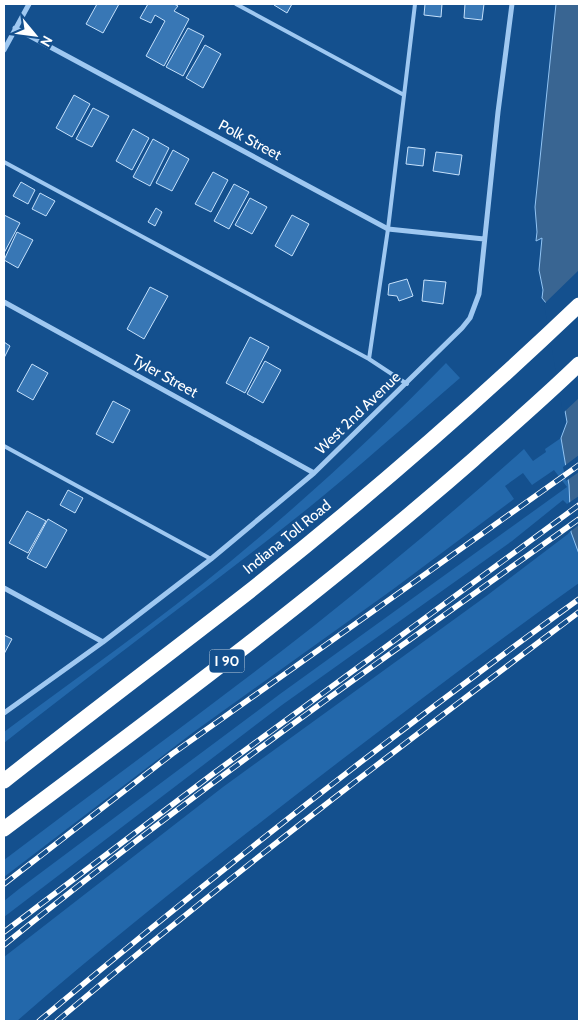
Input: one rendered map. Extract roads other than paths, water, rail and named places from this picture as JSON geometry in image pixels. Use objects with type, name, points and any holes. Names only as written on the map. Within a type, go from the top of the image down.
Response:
[{"type":"highway","name":"Indiana Toll Road","points":[[4,780],[246,594],[418,452],[488,391],[579,305]]},
{"type":"highway","name":"I 90","points":[[4,829],[281,620],[351,564],[444,486],[579,364]]},
{"type":"street","points":[[4,50],[29,4]]},
{"type":"street","name":"West 2nd Avenue","points":[[4,713],[103,642],[211,559],[314,472],[407,384],[470,318],[479,294],[498,112],[512,4]]},
{"type":"street","name":"Polk Street","points":[[16,28],[388,228],[484,239]]},
{"type":"street","name":"Tyler Street","points":[[4,302],[314,472]]},
{"type":"street","points":[[4,588],[103,642]]},
{"type":"lane","points":[[236,4],[404,95]]},
{"type":"lane","points":[[369,359],[388,228],[415,4]]},
{"type":"lane","points":[[4,162],[369,359],[407,384]]},
{"type":"lane","points":[[4,446],[211,559]]},
{"type":"railway","points":[[4,884],[172,754],[579,465]]},
{"type":"railway","points":[[4,932],[214,773],[579,505]]},
{"type":"railway","points":[[4,945],[216,781],[579,519]]},
{"type":"railway","points":[[39,1021],[305,805],[579,599]]},
{"type":"railway","points":[[57,1021],[250,864],[579,612]]}]
